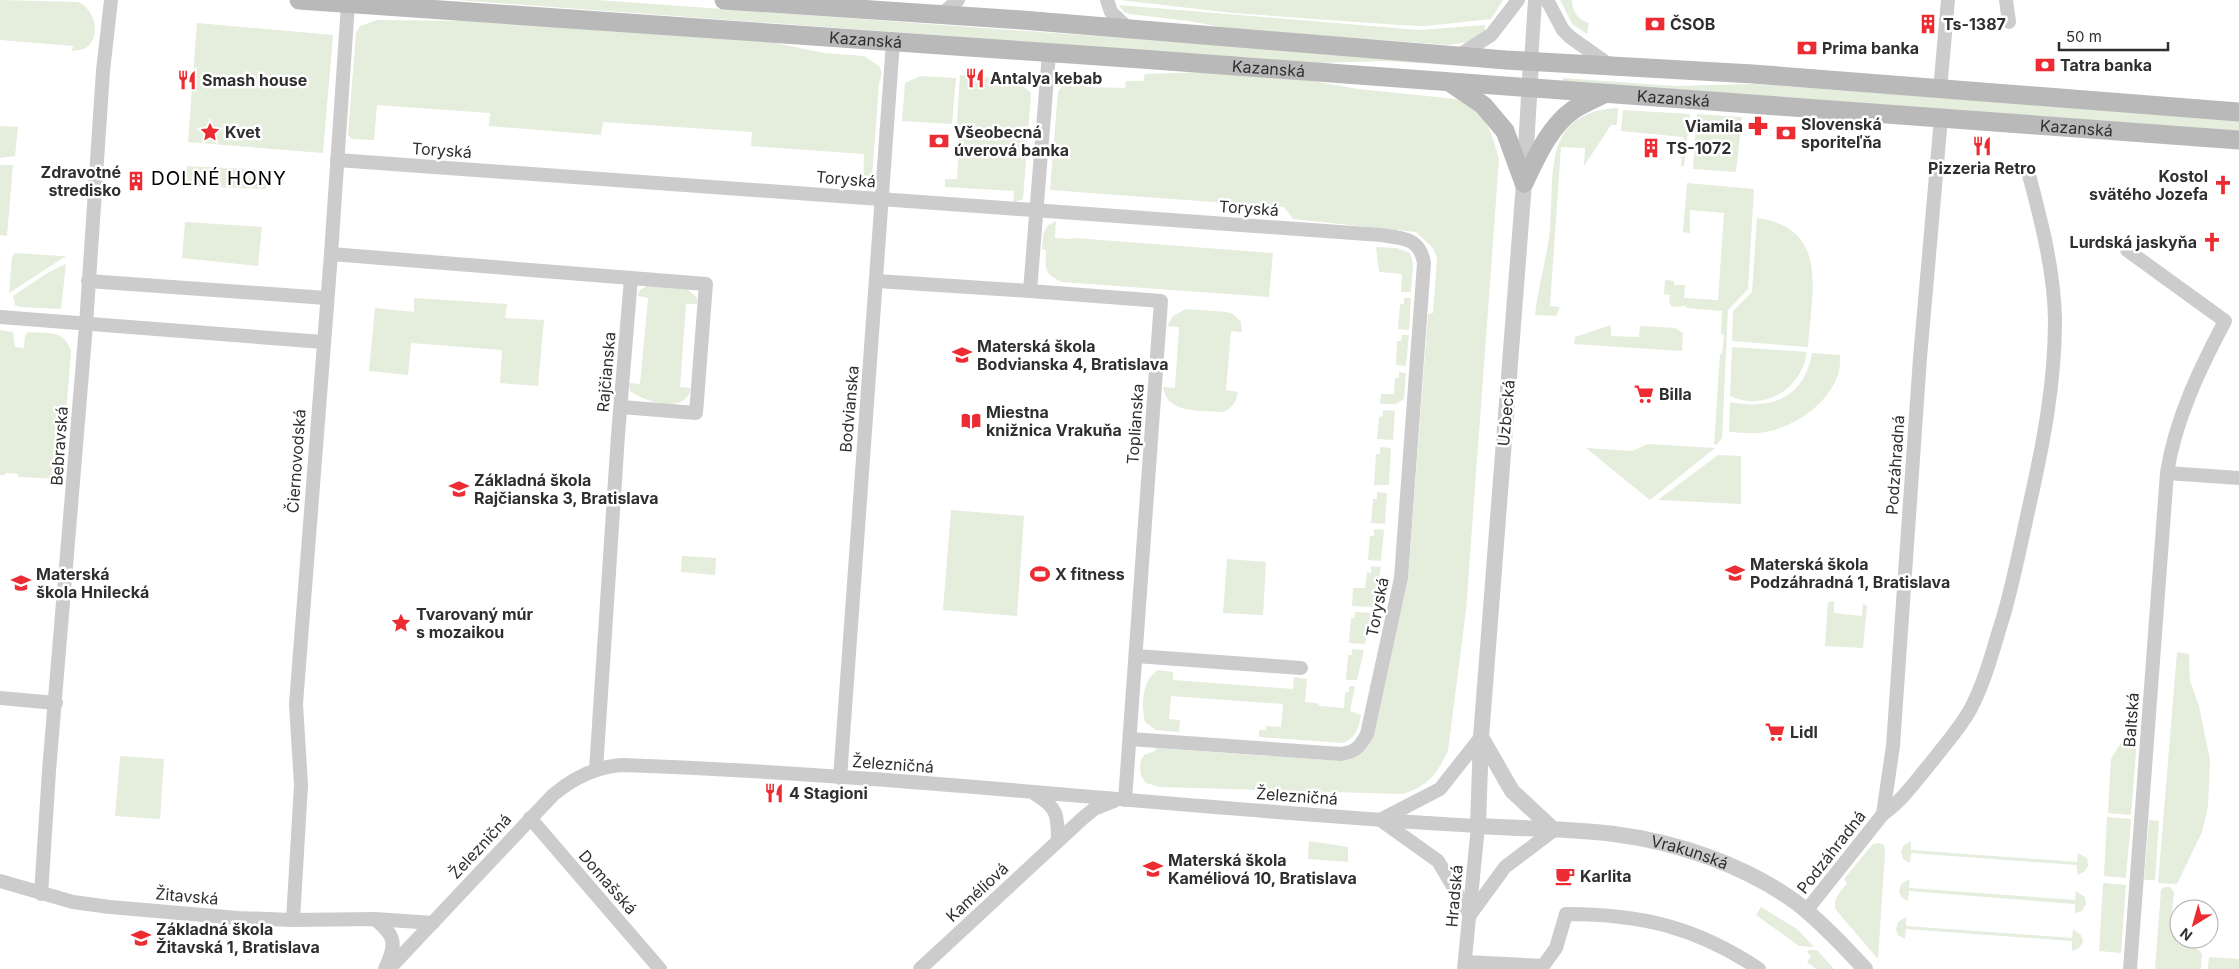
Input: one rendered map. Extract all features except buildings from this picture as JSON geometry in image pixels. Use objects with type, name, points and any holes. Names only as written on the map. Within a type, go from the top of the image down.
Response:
[{"type":"main road","name":"Kazanská","points":[[299,0],[2239,140]]},
{"type":"main road","name":"Kazanská","points":[[724,0],[1129,29],[1531,62],[1614,68],[1754,74],[2239,112]]},
{"type":"main road","points":[[1451,83],[1483,105],[1505,131],[1524,183]]},
{"type":"main road","points":[[1524,183],[1542,147],[1561,121],[1573,110],[1604,94]]},
{"type":"street","name":"Bebravská","points":[[41,894],[86,324],[103,71],[111,0]]},
{"type":"street","points":[[941,15],[958,0]]},
{"type":"street","points":[[1107,0],[1111,12],[1129,29]]},
{"type":"street","points":[[1458,56],[1491,35],[1518,0]]},
{"type":"street","name":"Uzbecká","points":[[1478,826],[1481,737],[1524,183],[1535,0]]},
{"type":"street","points":[[1547,0],[1563,30],[1614,68]]},
{"type":"street","points":[[1940,90],[1948,0]]},
{"type":"street","points":[[2006,0],[2009,22]]},
{"type":"street","name":"Čiernovodská","points":[[293,920],[297,880],[301,785],[296,704],[322,342],[338,160],[348,4]]},
{"type":"street","name":"Bodvianska","points":[[840,778],[893,42]]},
{"type":"street","points":[[877,281],[1030,291],[1048,53]]},
{"type":"street","name":"Podzáhradná","points":[[1882,814],[1893,746],[1920,358],[1941,118]]},
{"type":"street","name":"Toryská","points":[[338,160],[1381,235],[1402,238],[1418,245],[1424,263],[1401,578],[1368,734],[1360,747],[1351,752],[1340,754],[1130,739]]},
{"type":"street","name":"Podzáhradná","points":[[1806,911],[1882,814],[1893,807],[1912,786],[1957,729],[1970,710],[1991,656],[2013,580],[2041,455],[2052,386],[2055,321],[2051,268],[2028,171]]},
{"type":"street","name":"Baltská","points":[[2127,250],[2225,321],[2202,365],[2171,450],[2130,969]]},
{"type":"street","points":[[331,254],[706,284],[696,413],[621,407]]},
{"type":"street","name":"Rajčianska","points":[[596,770],[604,636],[631,278]]},
{"type":"street","points":[[88,281],[326,298]]},
{"type":"street","name":"Toplianska","points":[[1030,291],[1161,301],[1130,739],[1122,799]]},
{"type":"street","points":[[0,318],[322,342]]},
{"type":"street","points":[[2168,473],[2239,478]]},
{"type":"street","points":[[1136,656],[1301,668]]},
{"type":"street","points":[[0,698],[56,704]]},
{"type":"street","points":[[1481,737],[1512,791],[1554,830],[1505,867],[1470,915],[1438,861],[1381,820],[1440,789],[1481,737]]},
{"type":"street","name":"Železničná","points":[[389,969],[530,818],[562,787],[579,776],[613,765],[729,768],[1381,820],[1478,826]]},
{"type":"street","points":[[1033,792],[1047,801],[1056,813],[1058,840]]},
{"type":"street","name":"Kaméliová","points":[[920,969],[1058,840],[1094,809],[1122,799]]},
{"type":"street","name":"Domašská","points":[[530,818],[660,969]]},
{"type":"street","name":"Vrakunská","points":[[1478,826],[1614,834],[1663,843],[1699,854],[1760,880],[1806,911],[1865,969]]},
{"type":"street","name":"Hradská","points":[[1465,965],[1478,826]]},
{"type":"street","name":"Žitavská","points":[[0,881],[41,894],[84,904],[207,916],[293,920],[375,919],[433,923]]},
{"type":"street","points":[[1465,965],[1543,966],[1556,948],[1566,914],[1595,914],[1632,917],[1664,923],[1724,947],[1759,969]]},
{"type":"street","points":[[375,919],[390,932],[394,941],[391,956],[384,969]]},
{"type":"green space","points":[[0,0],[78,2],[89,11],[93,18],[95,32],[93,39],[90,45],[84,49],[72,51],[73,46],[0,40]]},
{"type":"green space","points":[[457,0],[597,0],[1496,65],[1497,68],[1383,61],[1318,63]]},
{"type":"green space","points":[[1119,0],[1503,0],[1491,19],[1426,26],[1233,13]]},
{"type":"green space","points":[[1560,0],[1572,0],[1576,15],[1589,23],[1587,34],[1572,24]]},
{"type":"green space","points":[[1119,5],[1419,30],[1485,25],[1485,32],[1468,42],[1449,45],[1231,29],[1189,21],[1129,14],[1124,12]]},
{"type":"green space","points":[[377,20],[502,20],[761,40],[824,53],[864,56],[879,66],[882,73],[879,84],[872,177],[863,187],[864,154],[751,146],[752,132],[603,122],[601,135],[489,126],[490,113],[377,105],[374,140],[352,139],[348,135],[356,33],[360,26]]},
{"type":"green space","points":[[197,23],[333,35],[323,153],[188,142]]},
{"type":"green space","points":[[1206,72],[1313,81],[1358,89],[1456,99],[1474,109],[1481,116],[1490,132],[1499,160],[1466,610],[1448,751],[1440,767],[1426,783],[1403,794],[1160,787],[1146,783],[1141,776],[1141,760],[1144,755],[1155,751],[1156,748],[1341,761],[1357,757],[1368,747],[1373,737],[1408,580],[1428,314],[1433,313],[1437,257],[1432,247],[1416,232],[1293,219],[1284,207],[1050,190],[1058,92],[1067,83],[1087,78],[1086,87],[1125,88],[1126,81],[1143,81],[1145,74]]},
{"type":"green space","points":[[960,75],[1016,80],[1031,93],[1023,199],[1013,203],[1014,191],[945,187],[945,179],[957,179],[960,128],[957,122]]},
{"type":"green space","points":[[920,76],[956,78],[952,124],[902,121],[905,83]]},
{"type":"green space","points":[[1563,78],[1675,86],[1753,84],[2239,120],[2239,131],[1563,81]]},
{"type":"green space","points":[[1618,108],[1617,125],[1611,125],[1584,166],[1585,148],[1561,147],[1550,306],[1560,307],[1556,316],[1535,315],[1549,240],[1553,168],[1557,149],[1564,134],[1576,121],[1593,112]]},
{"type":"green space","points":[[1623,110],[1690,114],[1684,166],[1681,166],[1683,137],[1621,131]]},
{"type":"green space","points":[[1697,114],[1742,117],[1736,172],[1693,169]]},
{"type":"green space","points":[[0,126],[18,127],[15,156],[0,158]]},
{"type":"green space","points":[[0,165],[13,165],[7,236],[0,235]]},
{"type":"green space","points":[[187,166],[266,170],[266,189],[186,186]]},
{"type":"green space","points":[[1687,183],[1754,189],[1748,289],[1728,310],[1722,438],[1716,445],[1714,444],[1720,354],[1722,354],[1724,335],[1721,334],[1722,311],[1686,308],[1686,306],[1672,307],[1669,302],[1670,295],[1664,294],[1665,280],[1674,281],[1674,285],[1685,285],[1684,298],[1718,300],[1724,213],[1690,210],[1690,233],[1683,232]]},
{"type":"green space","points":[[1757,218],[1781,224],[1797,235],[1806,249],[1811,266],[1813,286],[1808,347],[1732,341],[1733,311],[1752,292]]},
{"type":"green space","points":[[1056,221],[1055,238],[1273,253],[1269,297],[1062,282],[1052,276],[1047,270],[1046,250],[1042,249],[1043,235],[1047,226]]},
{"type":"green space","points":[[185,222],[262,227],[258,266],[182,258]]},
{"type":"green space","points":[[1376,247],[1397,248],[1410,253],[1413,264],[1411,292],[1401,292],[1402,274],[1379,272]]},
{"type":"green space","points":[[15,253],[66,256],[9,293],[12,257]]},
{"type":"green space","points":[[66,264],[61,309],[20,307],[15,305],[13,296],[49,272]]},
{"type":"green space","points":[[647,286],[685,287],[697,298],[697,304],[686,304],[680,387],[691,388],[688,396],[673,404],[664,404],[645,399],[630,391],[629,383],[640,384],[648,298],[637,296],[640,290]]},
{"type":"green space","points":[[414,298],[507,304],[505,318],[544,320],[538,386],[500,383],[502,350],[411,343],[408,375],[369,371],[375,308],[414,312]]},
{"type":"green space","points":[[1404,298],[1411,298],[1409,330],[1398,329],[1400,304],[1404,304]]},
{"type":"green space","points":[[1186,309],[1227,312],[1233,314],[1241,322],[1242,332],[1231,331],[1226,390],[1238,392],[1234,404],[1223,412],[1196,411],[1178,407],[1166,396],[1163,387],[1175,388],[1179,327],[1167,326],[1173,316]]},
{"type":"green space","points":[[1611,325],[1611,336],[1639,337],[1640,326],[1675,328],[1683,333],[1682,351],[1574,344],[1575,337]]},
{"type":"green space","points":[[0,330],[13,332],[15,347],[24,348],[25,336],[28,332],[48,333],[64,339],[71,351],[61,479],[18,477],[18,474],[5,473],[5,475],[0,475]]},
{"type":"green space","points":[[1402,335],[1409,335],[1406,366],[1396,365],[1397,341],[1401,341]]},
{"type":"green space","points":[[1732,347],[1807,352],[1804,365],[1798,377],[1789,386],[1779,394],[1768,399],[1756,401],[1730,396]]},
{"type":"green space","points":[[1812,353],[1840,355],[1839,371],[1834,383],[1818,405],[1795,421],[1769,431],[1756,433],[1729,432],[1730,402],[1759,404],[1783,398],[1802,381],[1808,369]]},
{"type":"green space","points":[[1399,372],[1406,373],[1404,399],[1396,404],[1380,404],[1381,394],[1394,394],[1395,378],[1399,378]]},
{"type":"green space","points":[[1383,410],[1395,411],[1393,440],[1377,439],[1379,417],[1383,416]]},
{"type":"green space","points":[[1648,444],[1715,448],[1650,500],[1586,448],[1632,451]]},
{"type":"green space","points":[[1380,447],[1391,448],[1389,485],[1374,485],[1376,454],[1380,454]]},
{"type":"green space","points":[[1718,455],[1741,456],[1741,504],[1658,500]]},
{"type":"green space","points":[[1377,492],[1387,493],[1385,524],[1371,523],[1373,499],[1377,499]]},
{"type":"green space","points":[[951,510],[1024,516],[1017,616],[943,610]]},
{"type":"green space","points":[[1374,529],[1384,530],[1381,561],[1368,560],[1370,536],[1374,536]]},
{"type":"green space","points":[[682,556],[716,558],[715,575],[681,572]]},
{"type":"green space","points":[[1227,559],[1266,562],[1263,615],[1223,613]]},
{"type":"green space","points":[[1371,566],[1381,567],[1373,607],[1352,606],[1353,588],[1365,588],[1367,572],[1371,573]]},
{"type":"green space","points":[[1834,601],[1834,613],[1862,616],[1863,604],[1867,606],[1863,648],[1825,646],[1828,602]]},
{"type":"green space","points":[[1355,612],[1372,613],[1365,644],[1349,643],[1351,618],[1354,618]]},
{"type":"green space","points":[[1352,649],[1364,650],[1357,680],[1346,680],[1348,655],[1352,655]]},
{"type":"green space","points":[[2177,652],[2189,654],[2190,681],[2199,706],[2210,760],[2208,806],[2202,832],[2177,884],[2158,883]]},
{"type":"green space","points":[[1158,670],[1173,672],[1173,680],[1293,689],[1294,677],[1307,679],[1305,702],[1317,703],[1320,706],[1344,708],[1345,692],[1349,692],[1349,686],[1355,686],[1350,711],[1361,715],[1359,724],[1354,735],[1343,743],[1259,737],[1259,730],[1266,730],[1266,726],[1281,727],[1283,704],[1171,696],[1169,719],[1180,720],[1179,732],[1156,730],[1145,722],[1143,701],[1146,686],[1153,674]]},
{"type":"green space","points":[[2139,714],[2131,815],[2108,813],[2111,759]]},
{"type":"green space","points":[[120,756],[164,759],[160,819],[115,816]]},
{"type":"green space","points":[[2107,817],[2131,819],[2126,878],[2104,876]]},
{"type":"green space","points":[[2149,820],[2159,821],[2155,880],[2144,880]]},
{"type":"green space","points":[[1309,841],[1348,847],[1348,862],[1308,859]]},
{"type":"green space","points":[[1911,841],[1911,850],[2077,862],[2078,853],[2087,858],[2088,866],[2084,872],[2077,875],[2077,865],[1911,853],[1910,863],[1903,859],[1901,852],[1903,846]]},
{"type":"green space","points":[[1879,843],[1884,845],[1885,853],[1878,959],[1836,910],[1835,902],[1847,883],[1844,879],[1873,844]]},
{"type":"green space","points":[[1910,879],[1909,888],[2075,900],[2076,891],[2085,897],[2086,904],[2082,911],[2075,913],[2075,904],[1909,891],[1908,901],[1901,897],[1899,891],[1901,884]]},
{"type":"green space","points":[[2103,883],[2126,885],[2121,953],[2099,951]]},
{"type":"green space","points":[[2164,887],[2170,887],[2174,892],[2174,899],[2169,899],[2169,949],[2197,949],[2202,954],[2201,969],[2155,969],[2161,890]]},
{"type":"green space","points":[[1761,907],[1797,929],[1814,947],[1799,946],[1756,915]]},
{"type":"green space","points":[[1906,917],[1906,926],[2072,938],[2073,929],[2081,935],[2083,942],[2079,948],[2072,951],[2072,941],[1906,929],[1905,939],[1898,935],[1896,929],[1898,922]]},
{"type":"green space","points":[[1808,950],[1817,950],[1834,969],[1816,969],[1807,962],[1811,956],[1807,952]]},
{"type":"green space","points":[[2209,957],[2239,959],[2239,969],[2208,969]]},
{"type":"place","name":"ČSOB","points":[[1655,24]]},
{"type":"place","name":"Ts-1387","points":[[1928,24]]},
{"type":"place","name":"Prima banka","points":[[1807,48]]},
{"type":"place","name":"Tatra banka","points":[[2045,65]]},
{"type":"place","name":"Antalya kebab","points":[[975,78]]},
{"type":"place","name":"Smash house","points":[[187,80]]},
{"type":"place","name":"Viamila","points":[[1758,126]]},
{"type":"place","name":"Kvet","points":[[210,132]]},
{"type":"place","name":"Slovenská sporiteľňa","points":[[1786,133]]},
{"type":"place","name":"Všeobecná úverová banka","points":[[939,141]]},
{"type":"place","name":"Pizzeria Retro","points":[[1982,146]]},
{"type":"place","name":"TS-1072","points":[[1651,148]]},
{"type":"place","name":"Zdravotné stredisko","points":[[136,181]]},
{"type":"place","name":"Kostol svätého Jozefa","points":[[2223,185]]},
{"type":"place","name":"Lurdská jaskyňa","points":[[2212,242]]},
{"type":"place","name":"Materská škola Bodvianska 4, Bratislava","points":[[962,355]]},
{"type":"place","name":"Billa","points":[[1644,394]]},
{"type":"place","name":"Miestna knižnica Vrakuňa","points":[[971,421]]},
{"type":"place","name":"Základná škola Rajčianska 3, Bratislava","points":[[459,489]]},
{"type":"place","name":"Materská škola Podzáhradná 1, Bratislava","points":[[1735,573]]},
{"type":"place","name":"X fitness","points":[[1040,574]]},
{"type":"place","name":"Materská škola Hnilecká","points":[[21,583]]},
{"type":"place","name":"Tvarovaný múr s mozaikou","points":[[401,623]]},
{"type":"place","name":"Lidl","points":[[1775,732]]},
{"type":"place","name":"4 Stagioni","points":[[774,793]]},
{"type":"place","name":"Materská škola Kaméliová 10, Bratislava","points":[[1153,869]]},
{"type":"place","name":"Karlita","points":[[1565,876]]},
{"type":"place","name":"Základná škola Žitavská 1, Bratislava","points":[[141,938]]},
{"type":"district","name":"DOLNÉ HONY","points":[[219,178]]}]
